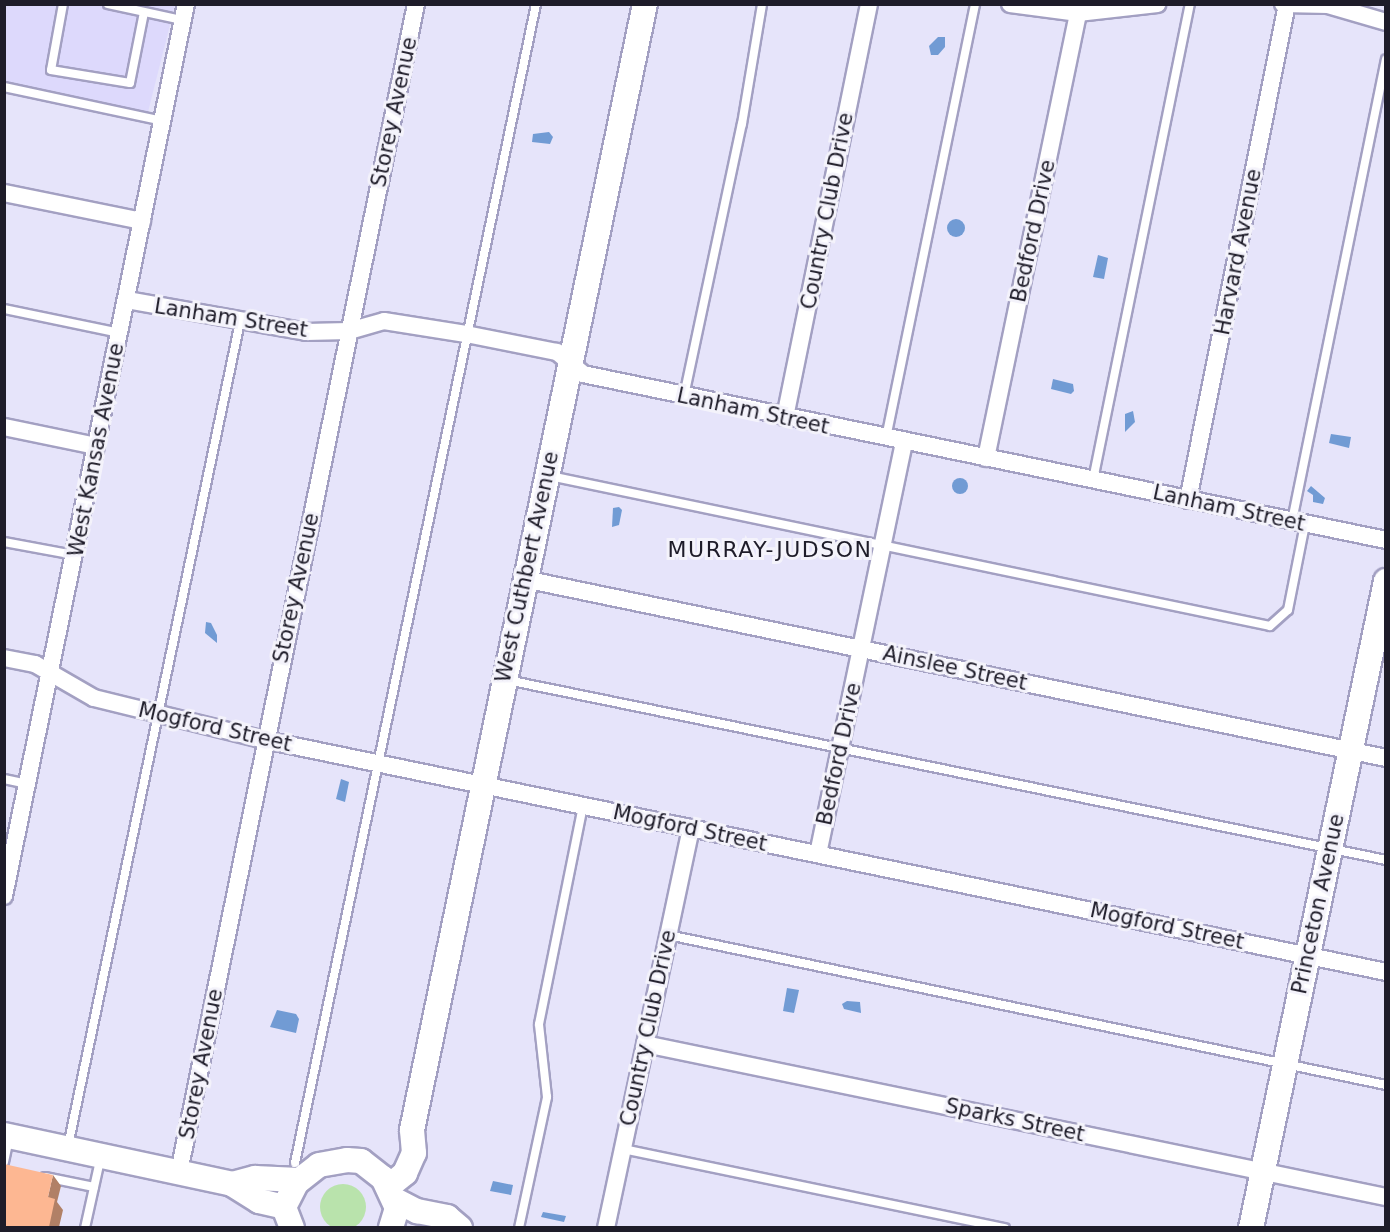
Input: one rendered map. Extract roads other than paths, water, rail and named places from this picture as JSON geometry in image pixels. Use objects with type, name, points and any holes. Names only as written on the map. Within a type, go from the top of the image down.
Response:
[{"type":"street","name":"Storey Avenue","points":[[179,1172],[416,4]]},
{"type":"street","name":"West Cuthbert Avenue","points":[[391,1193],[405,1173],[414,1153],[412,1130],[503,680],[645,4]]},
{"type":"street","name":"Country Club Drive","points":[[785,417],[869,4]]},
{"type":"street","points":[[1010,4],[1079,9],[1157,4]]},
{"type":"street","points":[[1285,5],[1328,5],[1386,22]]},
{"type":"street","name":"Harvard Avenue","points":[[1188,500],[1285,5]]},
{"type":"street","name":"Bedford Drive","points":[[987,458],[1079,9]]},
{"type":"street","name":"West Kansas Avenue","points":[[4,896],[184,12]]},
{"type":"street","points":[[4,194],[142,221]]},
{"type":"street","name":"Lanham Street","points":[[127,300],[306,332],[349,330],[384,321],[466,334],[557,352],[583,374],[1386,540]]},
{"type":"street","points":[[4,428],[96,446]]},
{"type":"street","name":"Bedford Drive","points":[[818,854],[904,442]]},
{"type":"street","name":"Ainslee Street","points":[[524,579],[1386,758]]},
{"type":"street","name":"Princeton Avenue","points":[[1251,1227],[1350,751],[1378,651],[1386,581]]},
{"type":"street","name":"Mogford Street","points":[[4,658],[35,664],[94,698],[265,740],[1386,972]]},
{"type":"street","name":"Country Club Drive","points":[[606,1227],[690,828]]},
{"type":"street","name":"Sparks Street","points":[[645,1044],[1386,1197]]},
{"type":"street","name":"West Cuthbert Avenue","points":[[374,1168],[400,1152],[412,1130]]},
{"type":"street","points":[[7,1135],[232,1184],[283,1218],[297,1171]]},
{"type":"street","points":[[232,1184],[347,1160],[374,1168],[391,1193],[397,1208],[390,1227]]},
{"type":"street","points":[[391,1193],[417,1211],[447,1217],[460,1227]]},
{"type":"street","points":[[399,1227],[413,1227]]},
{"type":"lane","points":[[63,4],[51,70],[130,83],[144,12]]},
{"type":"lane","points":[[108,4],[144,12],[184,12]]},
{"type":"lane","points":[[297,1171],[378,763],[536,4]]},
{"type":"lane","points":[[684,396],[742,124],[762,4]]},
{"type":"lane","points":[[886,438],[975,4]]},
{"type":"lane","points":[[1093,480],[1190,4]]},
{"type":"lane","points":[[546,475],[1270,626],[1288,610],[1299,523],[1386,59]]},
{"type":"lane","points":[[4,87],[162,122]]},
{"type":"lane","points":[[4,309],[120,333]]},
{"type":"lane","points":[[67,1149],[240,322]]},
{"type":"lane","points":[[4,542],[74,555]]},
{"type":"lane","points":[[503,680],[1386,860]]},
{"type":"lane","points":[[4,779],[28,784]]},
{"type":"lane","points":[[519,1227],[547,1097],[539,1024],[583,806]]},
{"type":"lane","points":[[668,935],[1386,1085]]},
{"type":"lane","points":[[6,1166],[7,1135]]},
{"type":"lane","points":[[623,1149],[1005,1227]]},
{"type":"lane","points":[[85,1227],[102,1156]]},
{"type":"lane","points":[[31,1174],[94,1187]]},
{"type":"water","points":[[938,37],[945,37],[945,47],[938,55],[931,55],[929,46]]},
{"type":"water","points":[[549,132],[553,137],[550,144],[532,142],[533,134]]},
{"type":"water","points":[[956,219],[962,222],[965,228],[962,234],[956,237],[950,234],[947,228],[950,222]]},
{"type":"water","points":[[1098,255],[1108,258],[1104,279],[1093,277]]},
{"type":"water","points":[[1053,379],[1073,384],[1074,391],[1071,394],[1051,389]]},
{"type":"water","points":[[1133,411],[1135,422],[1125,432],[1125,414]]},
{"type":"water","points":[[1331,434],[1351,437],[1349,448],[1329,443]]},
{"type":"water","points":[[960,478],[968,486],[960,494],[952,486]]},
{"type":"water","points":[[1311,486],[1325,498],[1323,504],[1313,502],[1313,495],[1307,491]]},
{"type":"water","points":[[619,507],[622,510],[619,525],[612,527],[613,508]]},
{"type":"water","points":[[206,622],[211,623],[217,635],[217,643],[205,633]]},
{"type":"water","points":[[341,779],[349,782],[345,802],[336,799]]},
{"type":"water","points":[[787,988],[799,990],[794,1013],[783,1011]]},
{"type":"water","points":[[847,1001],[860,1002],[861,1013],[844,1009],[842,1004]]},
{"type":"water","points":[[277,1010],[296,1014],[299,1019],[296,1033],[270,1027]]},
{"type":"water","points":[[493,1181],[513,1185],[511,1195],[490,1191]]},
{"type":"water","points":[[543,1212],[566,1216],[564,1222],[541,1217]]},
{"type":"district","name":"MURRAY-JUDSON","points":[[770,550]]}]
